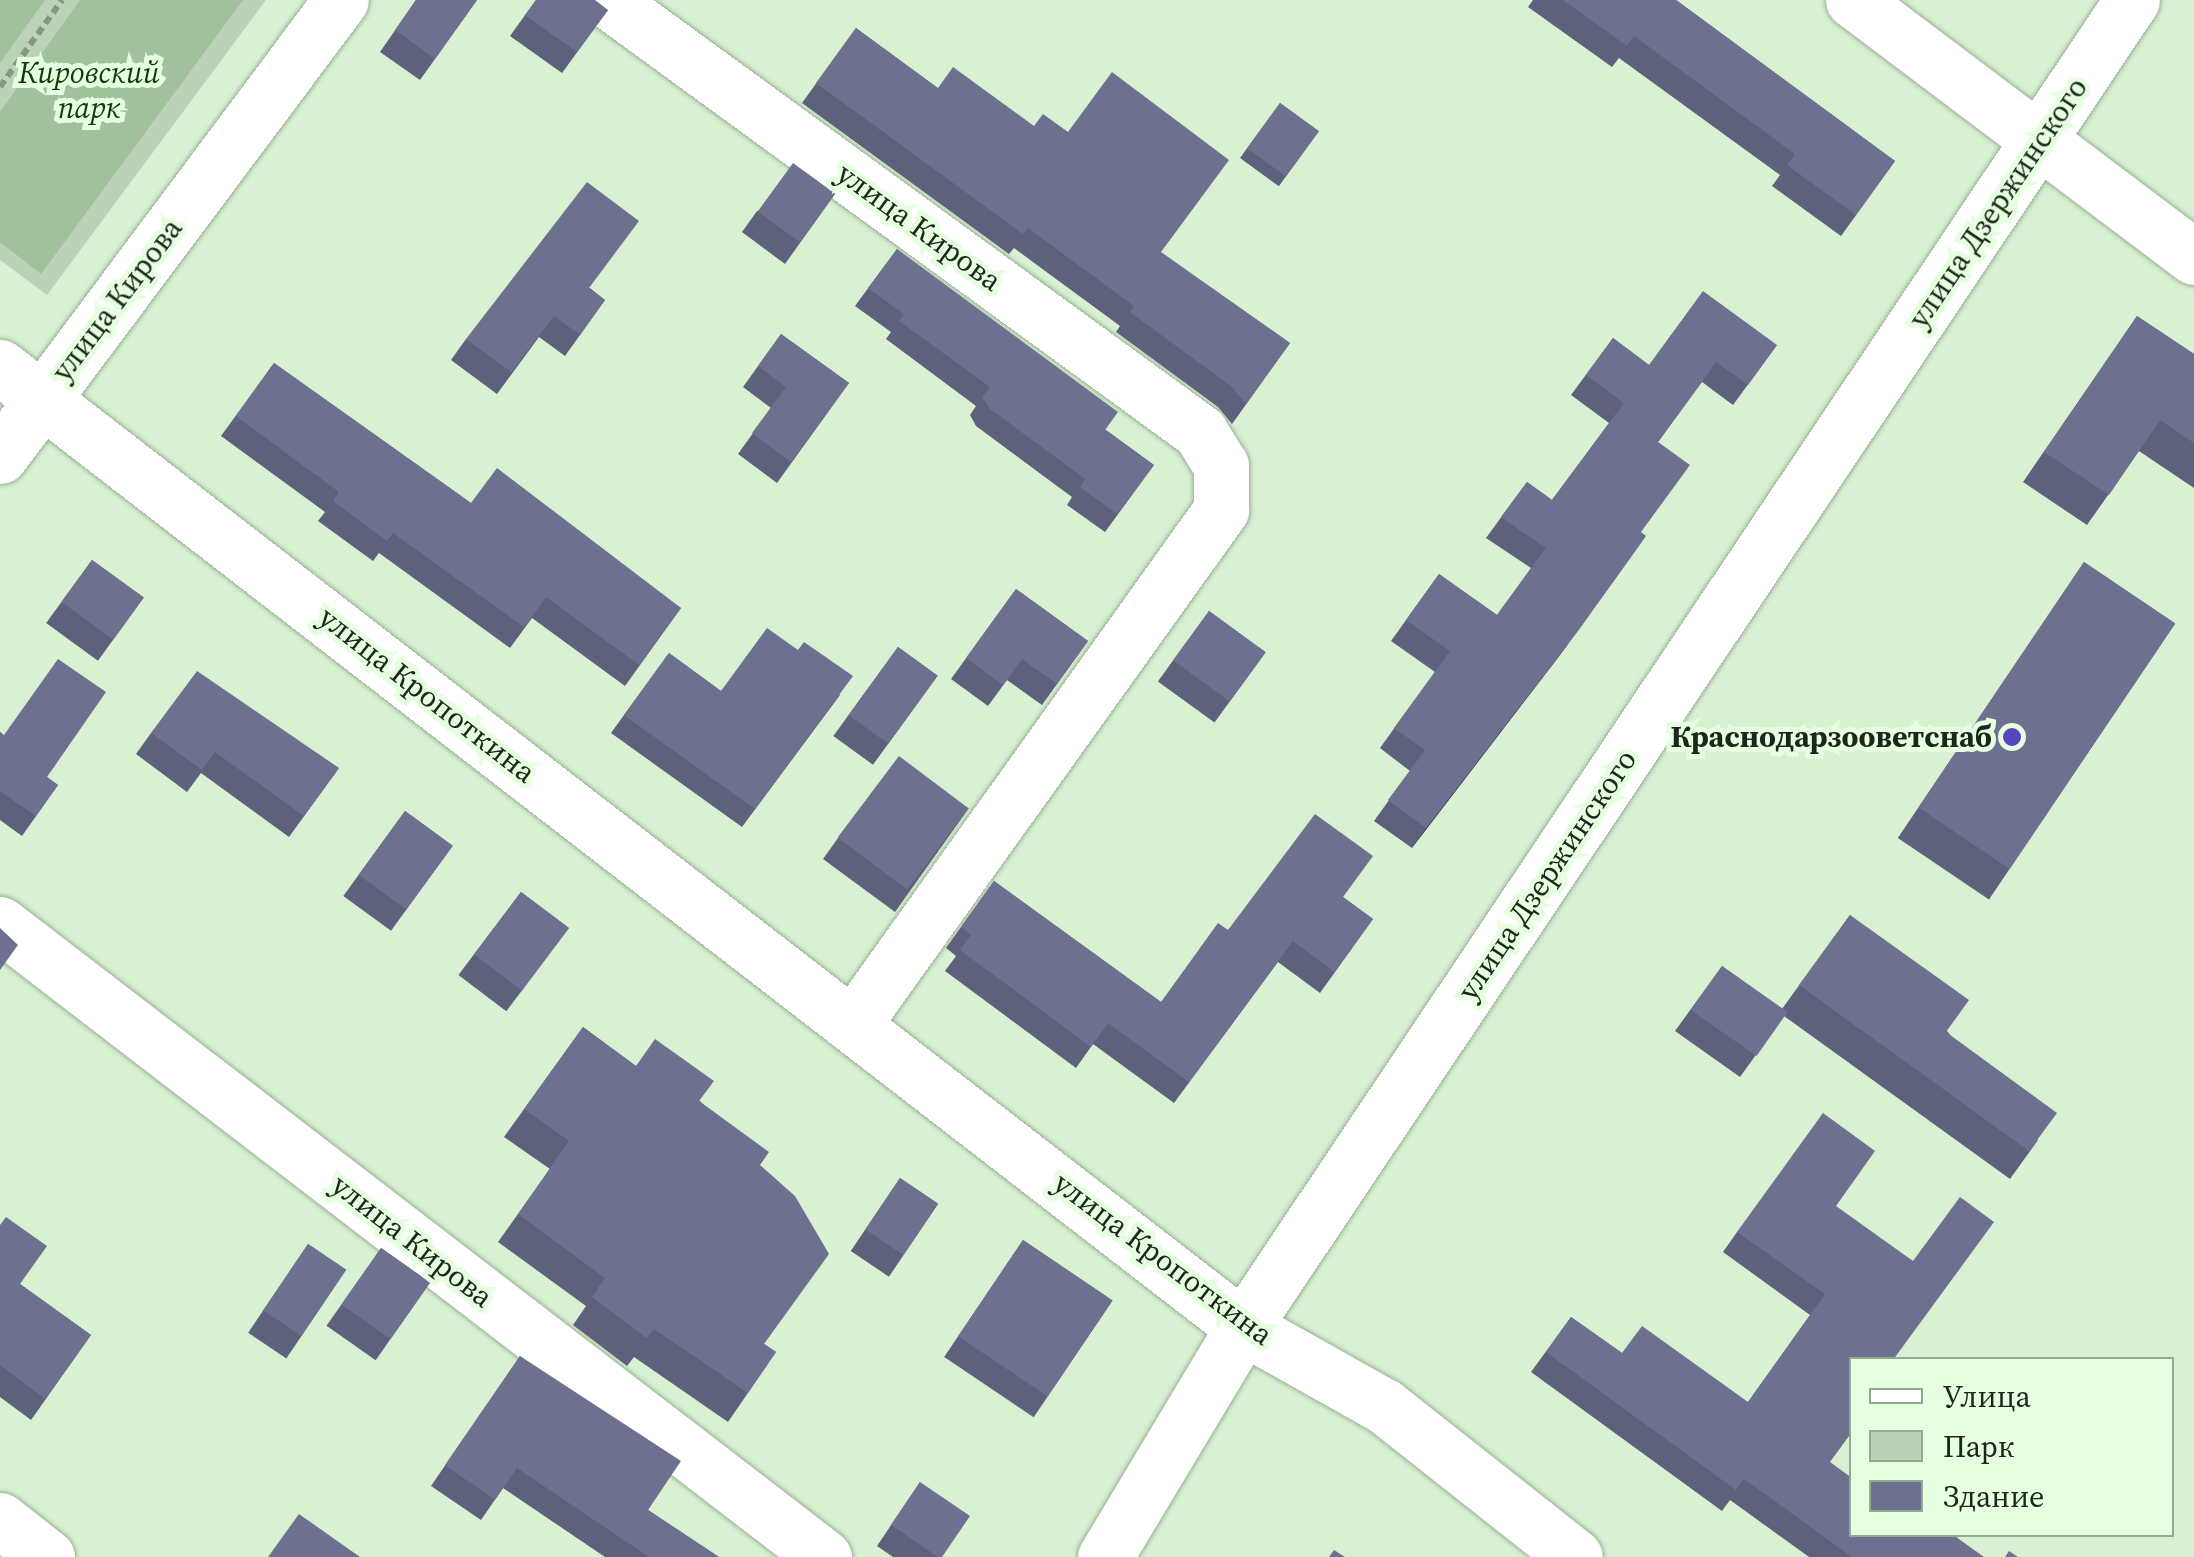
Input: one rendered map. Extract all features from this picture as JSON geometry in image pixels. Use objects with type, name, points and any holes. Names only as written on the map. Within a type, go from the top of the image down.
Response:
[{"type":"street","name":"улица Кирова","points":[[0,456],[21,383],[342,0]]},
{"type":"street","name":"улица Кирова","points":[[606,0],[1200,432],[1220,466],[1220,510],[854,1023]]},
{"type":"street","points":[[1853,0],[2194,257]]},
{"type":"street","name":"улица Дзержинского","points":[[1105,1557],[1242,1327],[2132,0]]},
{"type":"street","name":"улица Кропоткина","points":[[21,383],[854,1023],[1242,1327],[1384,1406],[1575,1557]]},
{"type":"street","name":"улица Кирова","points":[[0,924],[824,1557]]},
{"type":"street","points":[[0,1520],[47,1557]]},
{"type":"path","points":[[0,87],[62,0]]},
{"type":"green space","name":"Кировский парк","points":[[0,0],[266,0],[47,295],[0,260]]},
{"type":"green space","points":[[0,0],[45,0],[0,63]]},
{"type":"green space","name":"Кировский парк","points":[[80,0],[243,0],[41,274],[0,242],[0,112]]},
{"type":"building","points":[[416,0],[477,0],[435,59],[395,30]]},
{"type":"building","points":[[536,0],[595,0],[608,10],[577,52],[525,15]]},
{"type":"building","points":[[1563,0],[1676,0],[1895,161],[1856,215],[1787,165],[1795,154],[1634,36],[1627,46]]},
{"type":"building","points":[[856,28],[938,88],[953,67],[1034,126],[1043,114],[1068,132],[1112,72],[1229,160],[1161,252],[1290,343],[1246,404],[1232,387],[1130,312],[1134,306],[1028,228],[1023,234],[816,83]]},
{"type":"building","points":[[1280,103],[1319,131],[1286,177],[1247,148]]},
{"type":"building","points":[[793,163],[835,194],[800,242],[758,212]]},
{"type":"building","points":[[587,182],[639,221],[589,288],[605,300],[580,335],[554,316],[511,372],[466,339]]},
{"type":"building","points":[[897,249],[1118,412],[1105,430],[1154,465],[1117,514],[1080,487],[1085,479],[989,408],[982,397],[990,387],[899,321],[904,314],[868,288]]},
{"type":"building","points":[[1703,291],[1777,345],[1748,385],[1716,362],[1658,442],[1690,465],[1641,532],[1646,536],[1426,828],[1388,800],[1425,750],[1394,728],[1450,651],[1406,620],[1439,574],[1497,615],[1546,548],[1501,517],[1527,482],[1552,500],[1624,403],[1586,375],[1613,338],[1649,365]]},
{"type":"building","points":[[2137,316],[2194,354],[2194,443],[2160,420],[2109,495],[2044,452]]},
{"type":"building","points":[[781,334],[849,383],[791,462],[752,433],[786,387],[758,366]]},
{"type":"building","points":[[274,363],[471,503],[497,468],[681,608],[639,665],[546,597],[524,627],[393,533],[387,541],[333,501],[339,492],[236,416]]},
{"type":"building","points":[[92,560],[144,598],[113,640],[61,602]]},
{"type":"building","points":[[2084,562],[2175,624],[2010,869],[1918,807]]},
{"type":"building","points":[[1016,589],[1088,641],[1057,684],[1022,659],[1003,685],[966,658]]},
{"type":"building","points":[[1209,611],[1266,652],[1230,701],[1173,660]]},
{"type":"building","points":[[767,628],[798,650],[804,642],[853,676],[755,809],[624,715],[669,653],[721,691]]},
{"type":"building","points":[[898,647],[938,676],[888,744],[849,715]]},
{"type":"building","points":[[58,659],[106,692],[47,777],[58,785],[36,816],[0,791],[0,732],[4,735]]},
{"type":"building","points":[[197,671],[339,768],[304,816],[215,752],[202,770],[151,733]]},
{"type":"building","points":[[899,756],[968,808],[907,890],[838,837]]},
{"type":"building","points":[[405,811],[453,846],[406,910],[359,875]]},
{"type":"building","points":[[1315,814],[1373,856],[1343,897],[1373,919],[1334,972],[1293,941],[1189,1082],[1108,1023],[1091,1047],[960,950],[971,935],[961,927],[994,881],[1161,1002],[1218,923],[1228,930]]},
{"type":"building","points":[[521,892],[569,928],[522,990],[474,954]]},
{"type":"building","points":[[1850,915],[1969,1000],[1946,1032],[2057,1113],[2029,1151],[1799,985]]},
{"type":"building","points":[[0,928],[18,945],[0,970]]},
{"type":"building","points":[[1722,966],[1788,1012],[1757,1056],[1691,1010]]},
{"type":"building","points":[[583,1027],[636,1066],[655,1039],[714,1081],[699,1101],[769,1152],[760,1165],[795,1196],[829,1254],[764,1344],[776,1352],[748,1393],[654,1329],[647,1338],[592,1297],[605,1278],[518,1214],[569,1141],[524,1109]]},
{"type":"building","points":[[1823,1113],[1875,1151],[1836,1206],[1913,1261],[1960,1197],[1994,1222],[1895,1357],[1849,1357],[1849,1436],[1830,1462],[1849,1476],[1849,1537],[1956,1537],[1984,1557],[1852,1557],[1744,1479],[1736,1490],[1546,1352],[1571,1317],[1622,1353],[1642,1326],[1748,1402],[1825,1294],[1737,1232]]},
{"type":"building","points":[[900,1178],[938,1204],[903,1255],[865,1229]]},
{"type":"building","points":[[6,1217],[47,1246],[20,1284],[91,1335],[45,1399],[0,1365],[0,1225]]},
{"type":"building","points":[[1023,1240],[1113,1300],[1048,1397],[958,1336]]},
{"type":"building","points":[[308,1244],[346,1270],[301,1336],[263,1310]]},
{"type":"building","points":[[381,1248],[430,1282],[391,1339],[341,1305]]},
{"type":"building","points":[[520,1356],[681,1461],[648,1510],[719,1557],[649,1557],[517,1468],[495,1500],[445,1465]]},
{"type":"building","points":[[920,1482],[970,1516],[942,1557],[891,1525]]},
{"type":"building","points":[[299,1514],[360,1557],[268,1557]]},
{"type":"place","name":"Краснодарзооветснаб","points":[[2012,737]]}]
